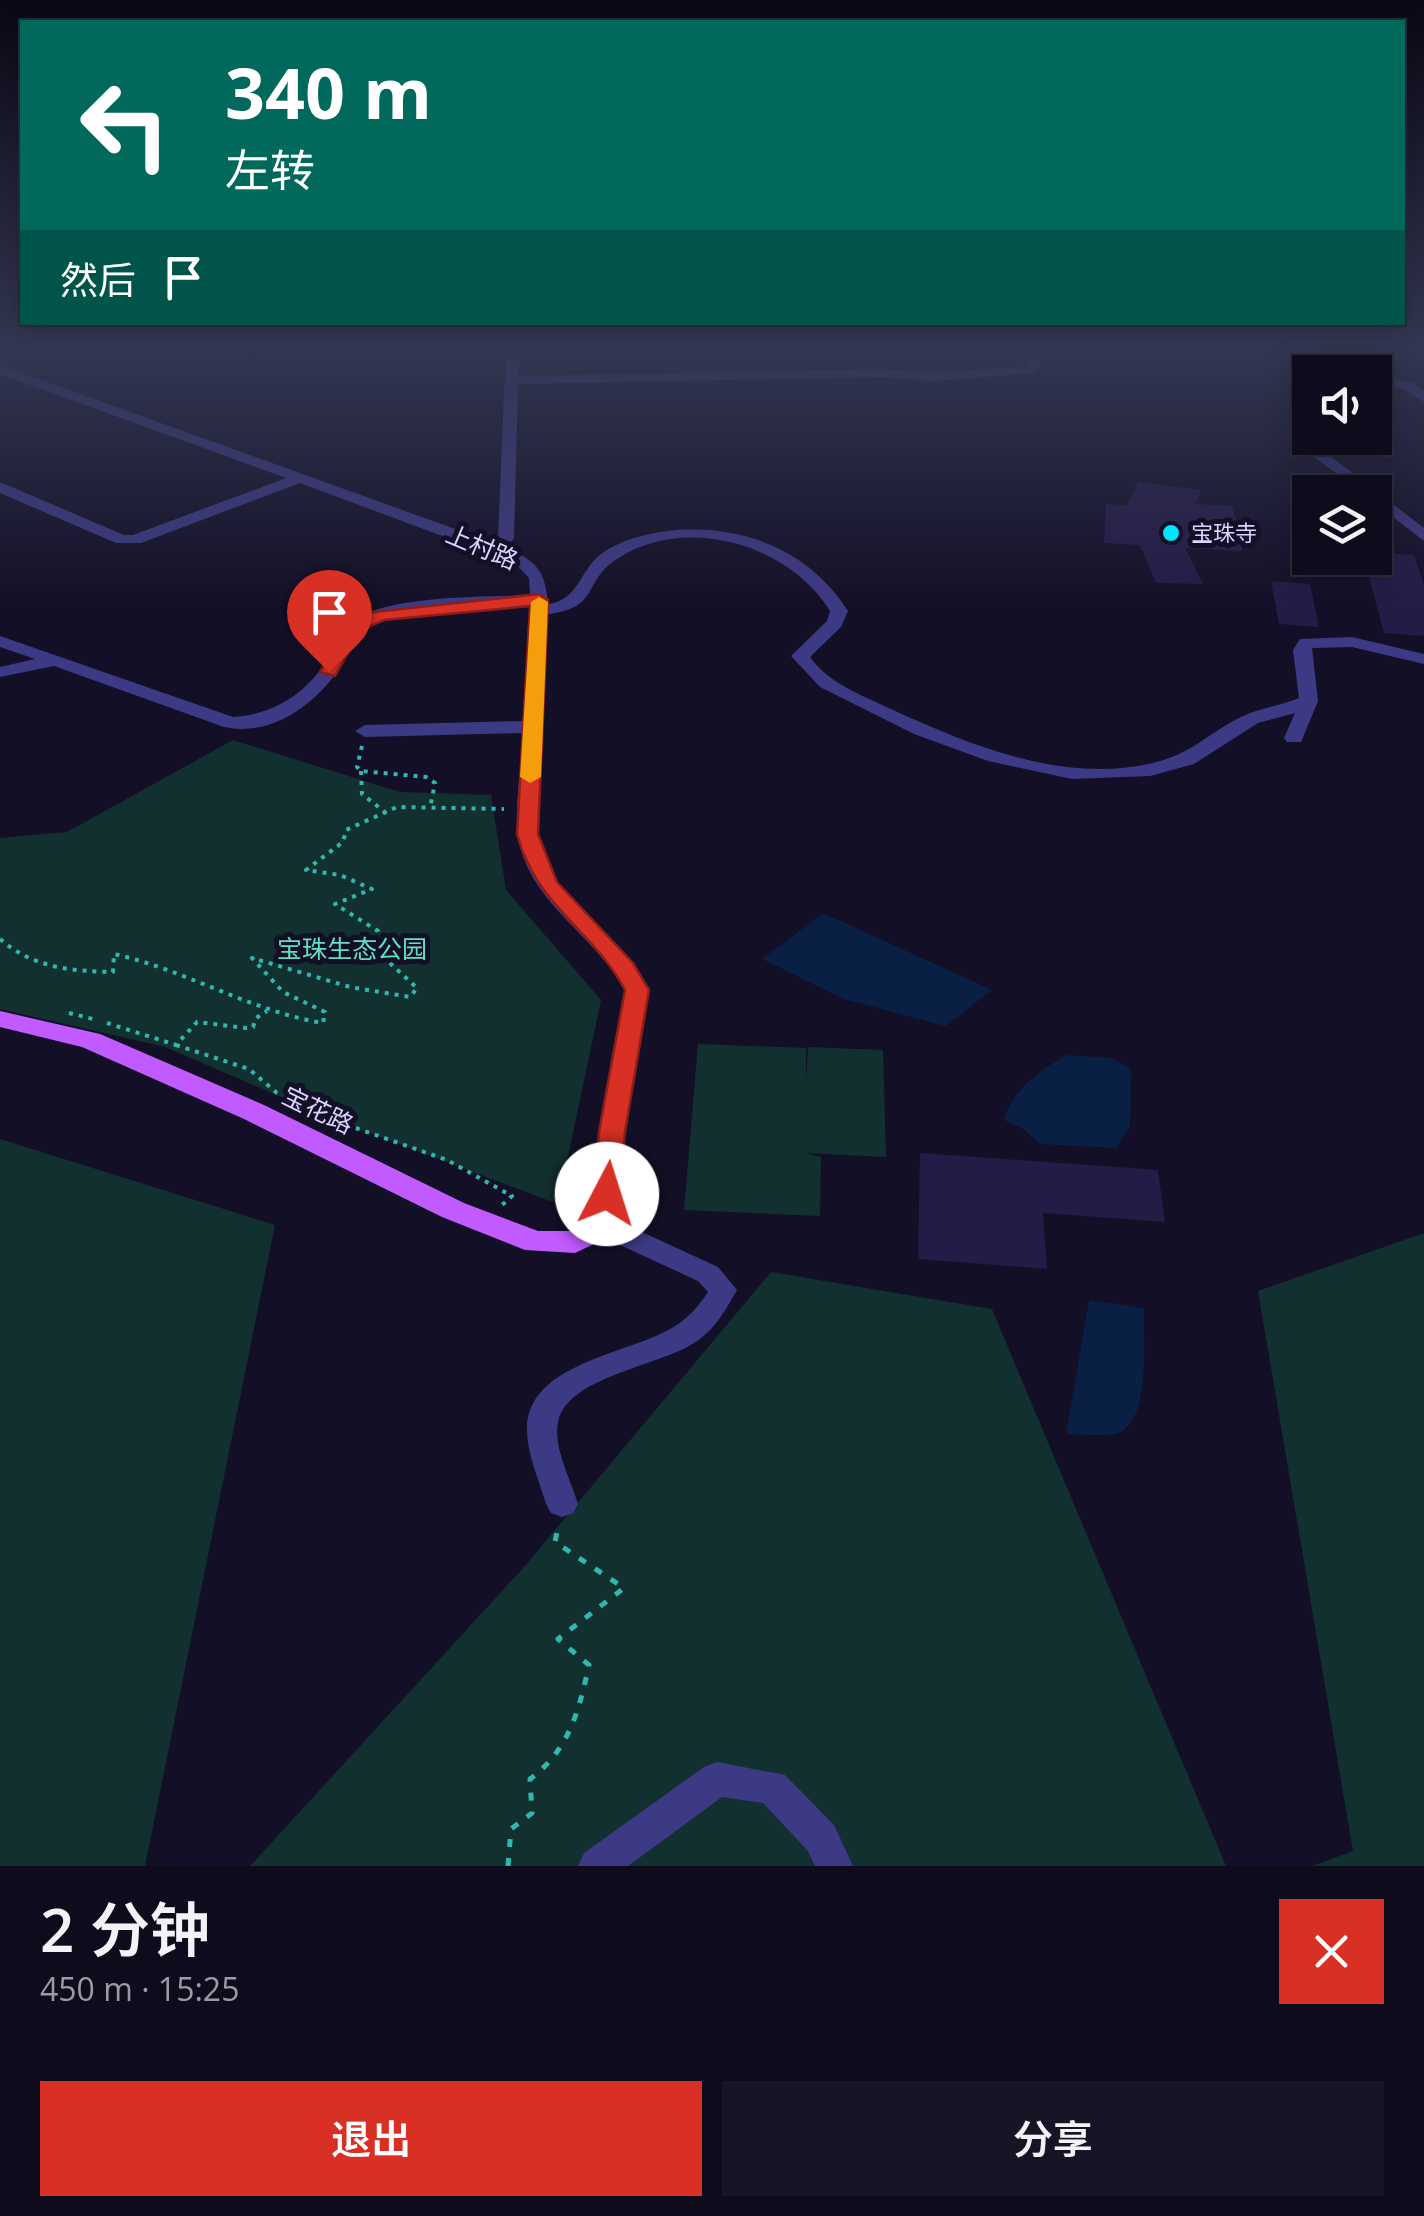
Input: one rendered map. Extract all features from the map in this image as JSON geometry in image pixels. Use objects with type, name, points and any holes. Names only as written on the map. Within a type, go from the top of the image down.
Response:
[{"type":"main road","name":"宝花路","points":[[0,1020],[90,1040],[254,1112],[484,1222],[536,1242],[575,1242],[604,1226]]},
{"type":"street","name":"上村路","points":[[176,434],[521,560],[538,577],[540,605]]},
{"type":"street","points":[[498,550],[506,538],[511,434]]},
{"type":"street","points":[[1319,455],[1347,475]]},
{"type":"street","points":[[0,486],[122,540],[135,540],[297,479]]},
{"type":"street","points":[[1392,510],[1424,536]]},
{"type":"street","points":[[0,642],[231,723],[249,723],[271,718],[314,694],[354,627],[380,615],[540,605],[565,607],[582,596],[585,581],[600,565],[621,550],[646,540],[706,535],[747,541],[806,570],[833,600],[839,611],[835,623],[800,656],[805,666],[891,716],[989,758],[1060,769],[1133,771],[1184,762],[1205,753],[1251,720],[1291,711],[1308,701]]},
{"type":"street","points":[[540,605],[528,834],[542,876],[625,968],[637,990],[612,1132],[604,1226],[708,1274],[723,1290],[715,1314],[693,1332],[570,1381],[548,1401],[542,1425],[562,1504]]},
{"type":"street","points":[[1294,738],[1308,701],[1302,650],[1306,643],[1320,639],[1352,642],[1424,659]]},
{"type":"street","points":[[0,672],[49,662]]},
{"type":"street","points":[[365,731],[533,727]]},
{"type":"street","points":[[597,1866],[717,1779],[772,1787],[821,1838],[834,1866]]},
{"type":"path","points":[[365,731],[356,767],[361,771],[426,777],[437,790],[430,808]]},
{"type":"path","points":[[361,771],[362,794],[386,813]]},
{"type":"path","points":[[0,939],[16,954],[55,971],[112,972],[114,954],[148,959],[210,982],[267,1011],[323,1023],[325,1012],[314,1012],[257,970],[252,958],[314,973],[368,994],[410,997],[417,988],[379,954],[378,931],[335,904],[372,889],[340,875],[306,870],[343,842],[346,830],[397,807],[529,808]]},
{"type":"path","points":[[176,1045],[197,1022],[212,1020],[240,1031],[253,1027],[256,1018],[267,1011]]},
{"type":"path","points":[[62,1012],[249,1069],[277,1094],[353,1128],[448,1160],[512,1196],[484,1222]]},
{"type":"path","points":[[508,1866],[511,1829],[532,1812],[530,1779],[548,1768],[575,1730],[589,1665],[558,1639],[624,1588],[555,1542]]},
{"type":"green space","name":"宝珠生态公园","points":[[233,740],[400,792],[491,795],[506,890],[601,1000],[558,1204],[330,1118],[165,1047],[0,1009],[0,838],[67,832]]},
{"type":"green space","points":[[698,1044],[806,1048],[806,1081],[808,1047],[883,1050],[886,1157],[804,1153],[821,1157],[820,1216],[684,1210]]},
{"type":"green space","points":[[0,1139],[275,1225],[145,1866],[0,1866]]},
{"type":"green space","points":[[1424,1233],[1424,1866],[1312,1866],[1353,1851],[1258,1291]]},
{"type":"green space","points":[[771,1272],[992,1309],[1226,1866],[250,1866],[525,1566]]},
{"type":"water","points":[[823,913],[992,990],[945,1026],[844,999],[762,959]]},
{"type":"water","points":[[1067,1055],[1111,1058],[1131,1069],[1130,1127],[1116,1148],[1040,1144],[1022,1128],[1004,1120],[1013,1100],[1028,1082]]},
{"type":"water","points":[[1089,1300],[1144,1308],[1140,1399],[1127,1428],[1115,1434],[1066,1434]]},
{"type":"building","points":[[1138,482],[1202,490],[1195,504],[1233,506],[1242,551],[1185,548],[1203,584],[1156,583],[1140,545],[1104,543],[1106,504],[1127,505]]},
{"type":"building","points":[[1392,553],[1414,555],[1424,585],[1424,636],[1384,633],[1369,575],[1392,575]]},
{"type":"building","points":[[1271,581],[1310,584],[1319,627],[1279,624]]},
{"type":"building","points":[[920,1153],[1158,1170],[1165,1222],[1043,1213],[1047,1269],[918,1259]]},
{"type":"slow traffic","points":[[530,777],[539,602]]},
{"type":"place","name":"宝珠寺","points":[[1171,533]]},
{"type":"route","points":[[329,672],[354,627],[380,615],[539,600],[528,834],[536,866],[548,886],[625,968],[637,990],[636,1017],[612,1132],[607,1194]]}]
